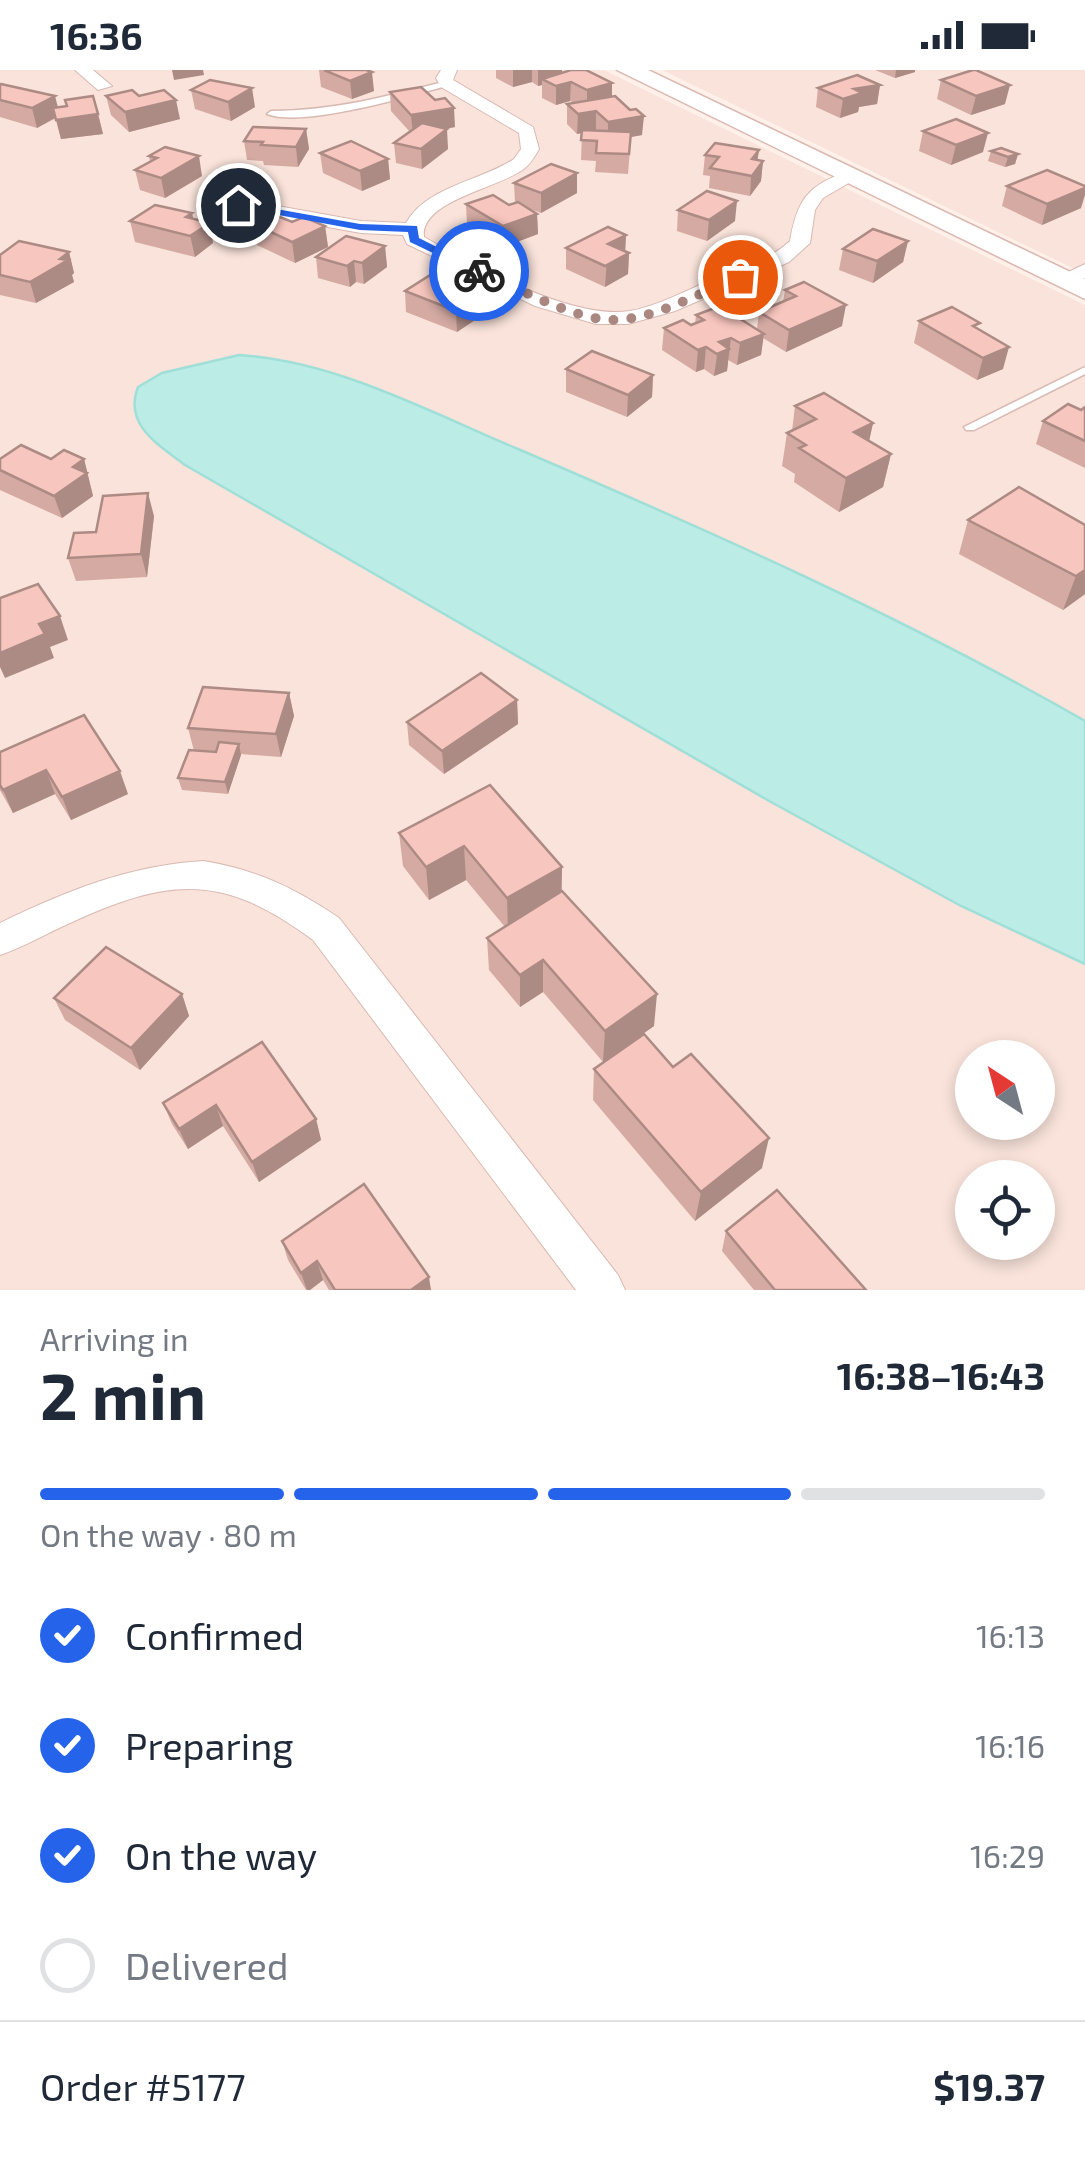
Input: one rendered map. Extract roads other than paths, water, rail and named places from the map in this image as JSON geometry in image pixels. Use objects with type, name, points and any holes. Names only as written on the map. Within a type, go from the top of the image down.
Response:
[{"type":"street","points":[[84,70],[104,86]]},
{"type":"street","points":[[628,70],[1078,280]]},
{"type":"street","points":[[448,76],[527,131],[531,140],[529,152],[506,173],[428,204],[417,214],[414,240],[590,315],[623,318],[668,305],[775,263],[800,243],[805,210],[816,194],[850,176]]},
{"type":"street","points":[[238,205],[360,227],[413,228]]},
{"type":"street","points":[[0,940],[90,895],[140,880],[190,875],[266,888],[304,910],[326,929],[603,1290]]},
{"type":"lane","points":[[270,114],[312,114],[351,106],[448,76]]},
{"type":"lane","points":[[970,427],[1085,370]]},
{"type":"water","points":[[239,355],[311,367],[417,405],[805,577],[947,646],[1085,721],[1085,964],[961,906],[771,802],[185,465],[146,433],[135,412],[138,387],[162,373]]}]
